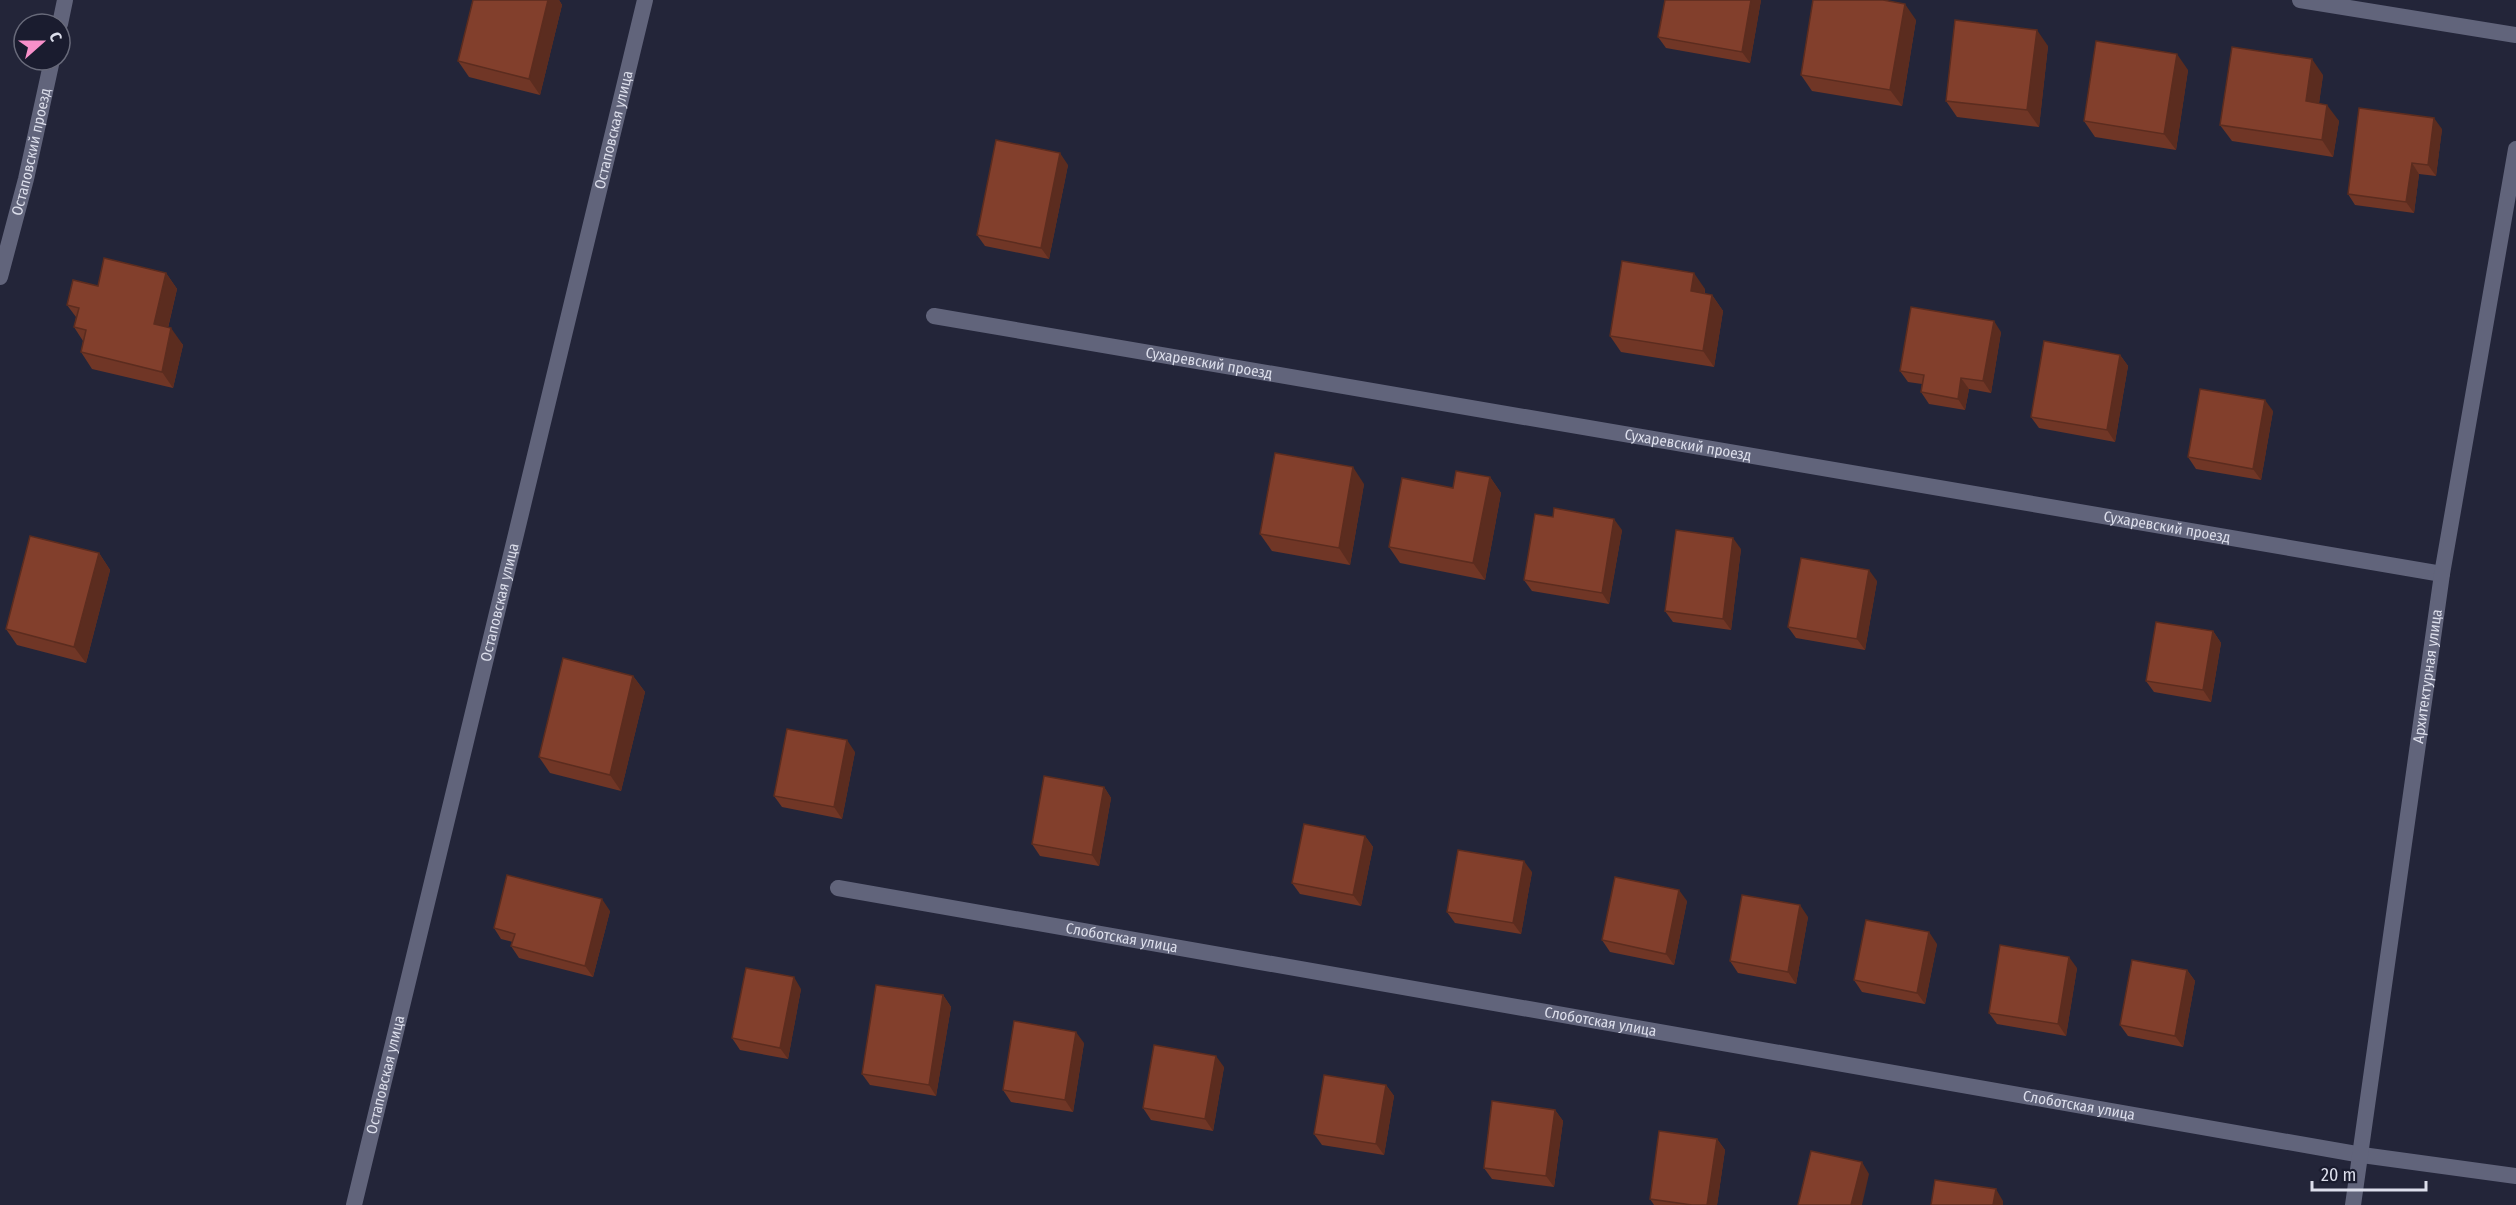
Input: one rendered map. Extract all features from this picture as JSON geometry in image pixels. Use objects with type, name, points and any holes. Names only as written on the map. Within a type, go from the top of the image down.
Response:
[{"type":"street","name":"Остаповская улица","points":[[354,1205],[645,0]]},
{"type":"street","points":[[2300,0],[2516,35]]},
{"type":"street","name":"Остаповский проезд","points":[[0,277],[26,179],[49,72]]},
{"type":"street","name":"Архитектурная улица","points":[[2354,1205],[2442,574],[2516,149]]},
{"type":"street","name":"Сухаревский проезд","points":[[934,316],[2442,574]]},
{"type":"street","name":"Слоботская улица","points":[[838,888],[2362,1155],[2516,1176]]},
{"type":"building","points":[[473,0],[548,0],[529,79],[458,61]]},
{"type":"building","points":[[1665,0],[1751,0],[1742,52],[1658,37]]},
{"type":"building","points":[[1813,0],[1883,0],[1905,4],[1890,90],[1801,75]]},
{"type":"building","points":[[1955,20],[2037,30],[2027,110],[1946,101]]},
{"type":"building","points":[[2096,41],[2177,54],[2164,134],[2084,121]]},
{"type":"building","points":[[2232,47],[2312,59],[2306,101],[2327,105],[2322,140],[2220,125]]},
{"type":"building","points":[[2359,108],[2434,118],[2428,165],[2412,163],[2406,202],[2348,194]]},
{"type":"building","points":[[996,140],[1060,153],[1041,248],[977,235]]},
{"type":"building","points":[[104,258],[166,273],[154,324],[171,328],[162,372],[81,352],[86,330],[74,327],[79,308],[67,305],[73,280],[98,286]]},
{"type":"building","points":[[1622,261],[1694,273],[1691,291],[1712,295],[1703,351],[1610,336]]},
{"type":"building","points":[[1911,307],[1994,321],[1983,381],[1961,378],[1958,399],[1921,392],[1924,375],[1900,371]]},
{"type":"building","points":[[2044,341],[2120,355],[2107,430],[2031,417]]},
{"type":"building","points":[[2200,389],[2265,400],[2253,469],[2188,457]]},
{"type":"building","points":[[1275,453],[1353,467],[1339,548],[1260,534]]},
{"type":"building","points":[[1456,471],[1490,477],[1473,563],[1389,547],[1402,478],[1453,488]]},
{"type":"building","points":[[1554,508],[1614,519],[1602,593],[1524,580],[1535,514],[1553,517]]},
{"type":"building","points":[[1676,530],[1733,538],[1723,619],[1665,611]]},
{"type":"building","points":[[30,536],[99,553],[74,647],[6,629]]},
{"type":"building","points":[[1801,558],[1869,570],[1857,639],[1788,627]]},
{"type":"building","points":[[2156,622],[2213,631],[2203,690],[2146,681]]},
{"type":"building","points":[[563,658],[633,676],[610,775],[539,757]]},
{"type":"building","points":[[787,729],[847,740],[834,807],[774,796]]},
{"type":"building","points":[[1044,776],[1104,787],[1092,855],[1032,844]]},
{"type":"building","points":[[1304,824],[1365,836],[1353,895],[1292,883]]},
{"type":"building","points":[[1458,850],[1524,861],[1513,923],[1447,912]]},
{"type":"building","points":[[507,875],[602,899],[585,966],[511,946],[515,934],[494,928]]},
{"type":"building","points":[[1615,877],[1679,890],[1666,954],[1602,940]]},
{"type":"building","points":[[1742,895],[1800,905],[1788,972],[1730,961]]},
{"type":"building","points":[[1866,920],[1929,932],[1917,993],[1854,980]]},
{"type":"building","points":[[2000,945],[2069,957],[2058,1024],[1989,1013]]},
{"type":"building","points":[[2132,960],[2187,970],[2175,1036],[2120,1025]]},
{"type":"building","points":[[746,968],[794,977],[780,1048],[732,1038]]},
{"type":"building","points":[[876,985],[943,995],[929,1085],[862,1074]]},
{"type":"building","points":[[1014,1021],[1076,1032],[1065,1100],[1003,1090]]},
{"type":"building","points":[[1154,1045],[1216,1056],[1205,1119],[1143,1108]]},
{"type":"building","points":[[1324,1075],[1386,1085],[1376,1144],[1314,1134]]},
{"type":"building","points":[[1492,1101],[1555,1110],[1546,1176],[1484,1168]]},
{"type":"building","points":[[1659,1131],[1717,1139],[1707,1205],[1650,1199]]},
{"type":"building","points":[[1811,1151],[1862,1162],[1851,1205],[1798,1205]]},
{"type":"building","points":[[1935,1180],[1996,1189],[1993,1205],[1931,1205]]}]
